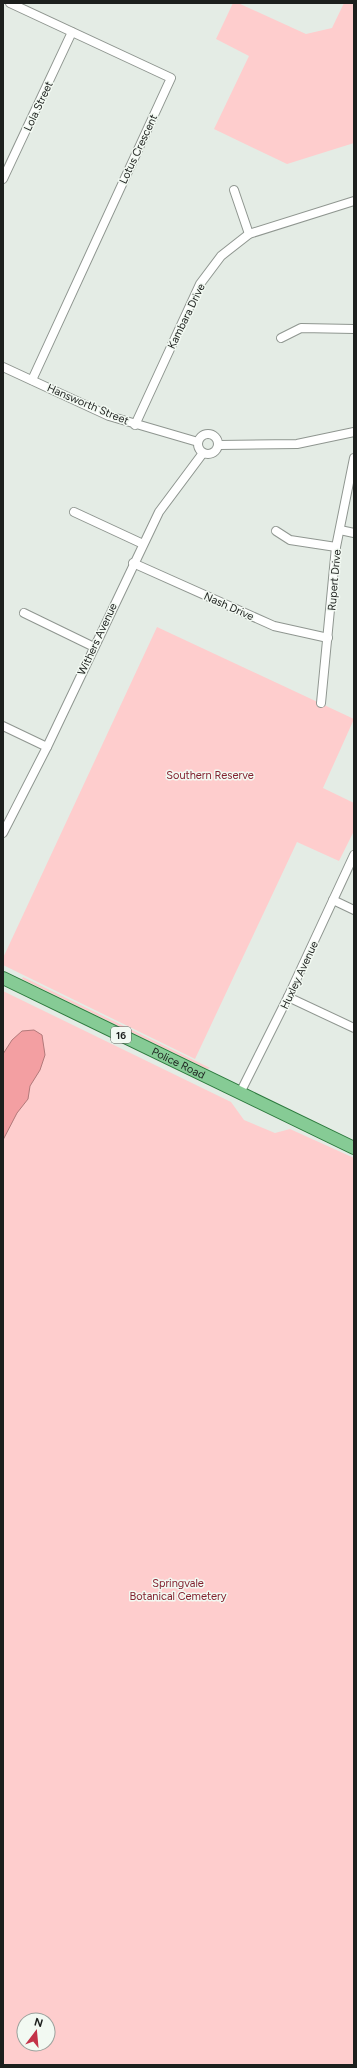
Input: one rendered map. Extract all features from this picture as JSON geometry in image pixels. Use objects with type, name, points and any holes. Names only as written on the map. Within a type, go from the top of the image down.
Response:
[{"type":"main road","name":"Police Road","points":[[3,978],[354,1148]]},
{"type":"street","name":"Lotus Crescent","points":[[10,3],[171,78],[32,380]]},
{"type":"street","name":"Lola Street","points":[[3,179],[72,32]]},
{"type":"street","points":[[234,190],[249,234]]},
{"type":"street","name":"Kambara Drive","points":[[136,425],[200,284],[221,256],[249,234],[354,201]]},
{"type":"street","points":[[281,338],[301,328],[354,329]]},
{"type":"street","name":"Hansworth Street","points":[[3,367],[109,416],[198,442]]},
{"type":"street","points":[[219,445],[297,444],[354,432]]},
{"type":"street","points":[[210,434],[216,437],[219,445],[213,453],[203,453],[198,442],[202,436],[210,434]]},
{"type":"street","name":"Withers Avenue","points":[[3,833],[47,747],[133,563],[159,512],[203,453]]},
{"type":"street","name":"Rupert Drive","points":[[321,703],[336,547],[354,458]]},
{"type":"street","points":[[74,512],[143,544]]},
{"type":"street","points":[[340,530],[354,533]]},
{"type":"street","points":[[276,531],[290,540],[336,547]]},
{"type":"street","name":"Nash Drive","points":[[133,563],[274,626],[328,638]]},
{"type":"street","points":[[24,613],[94,647]]},
{"type":"street","points":[[3,726],[47,747]]},
{"type":"street","name":"Huxley Avenue","points":[[240,1093],[288,997],[354,855]]},
{"type":"street","points":[[333,900],[354,910]]},
{"type":"street","points":[[288,997],[354,1028]]},
{"type":"green space","points":[[233,3],[238,3],[306,34],[332,28],[344,3],[354,3],[354,143],[287,164],[214,129],[249,56],[216,39]]},
{"type":"green space","name":"Southern Reserve","points":[[157,627],[354,719],[323,788],[354,803],[354,831],[339,861],[297,842],[195,1059],[3,965],[3,958]]},
{"type":"green space","points":[[23,977],[210,1068],[207,1069],[22,979]]},
{"type":"green space","name":"Springvale Botanical Cemetery","points":[[3,991],[231,1102],[244,1120],[275,1133],[290,1129],[354,1158],[354,2065],[3,2065]]},
{"type":"shaded area","points":[[34,1030],[42,1035],[45,1055],[40,1070],[30,1086],[28,1099],[17,1113],[3,1140],[3,1054],[12,1040],[22,1031]]}]
